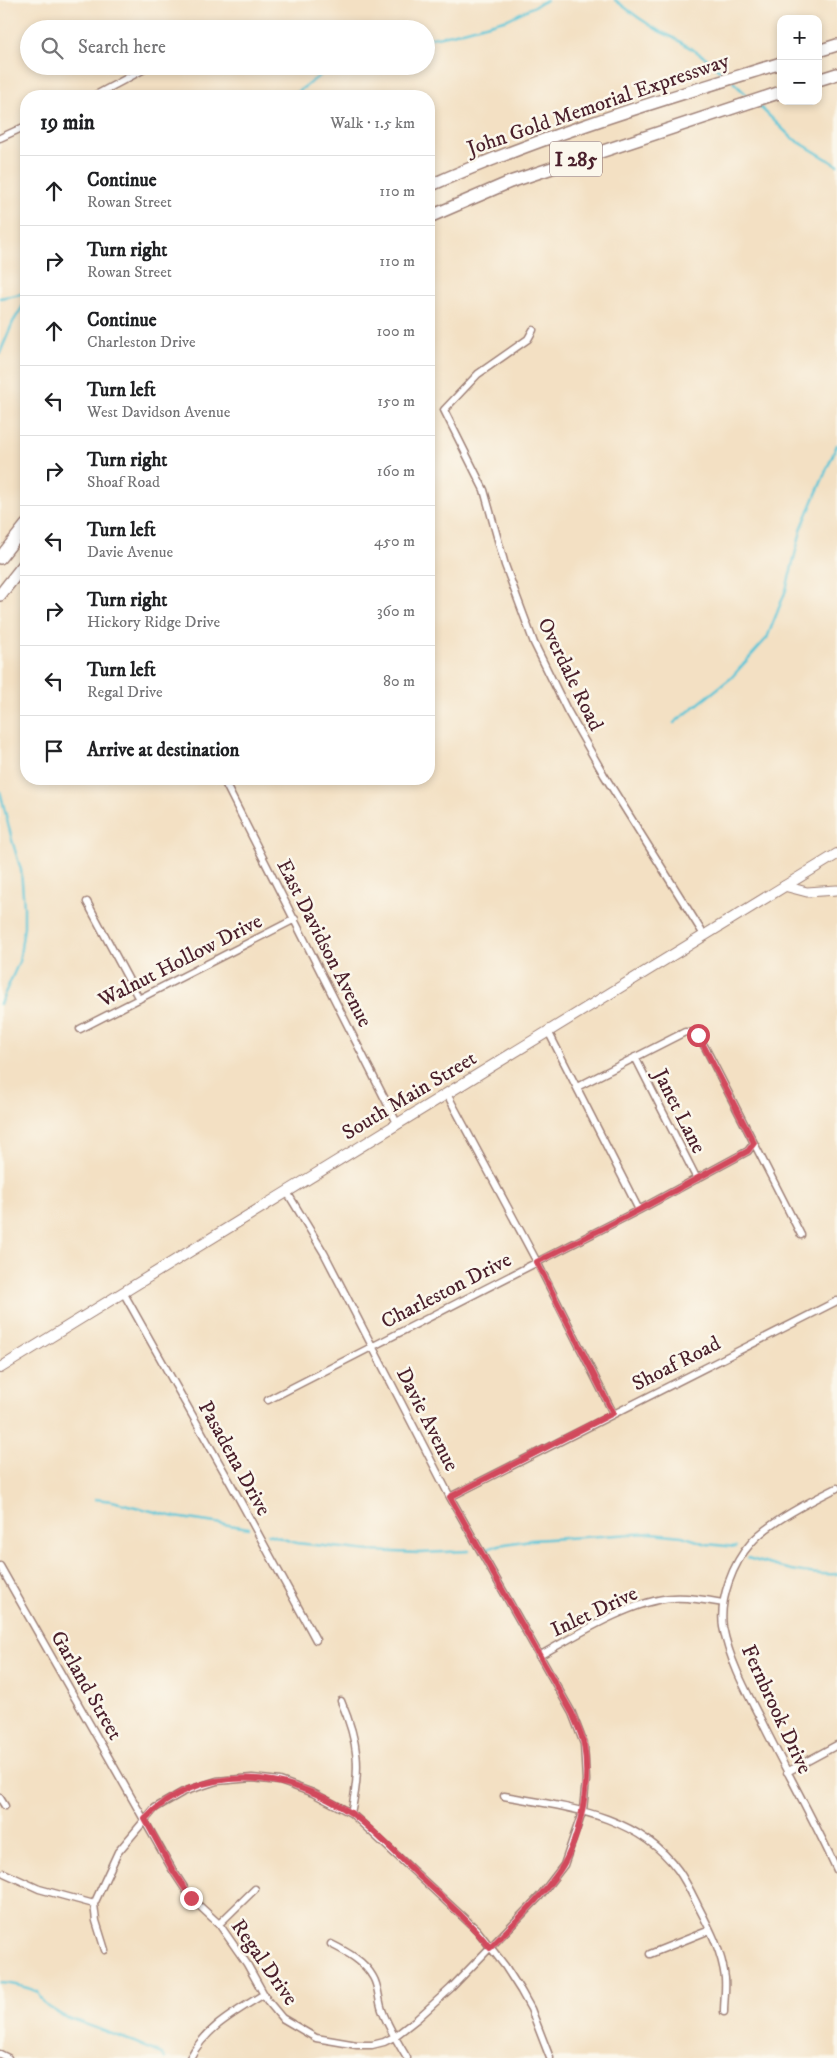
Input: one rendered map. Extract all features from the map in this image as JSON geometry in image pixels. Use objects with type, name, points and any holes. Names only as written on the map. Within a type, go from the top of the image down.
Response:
[{"type":"highway","points":[[822,50],[837,45]]},
{"type":"highway","name":"John Gold Memorial Expressway","points":[[435,183],[490,159],[560,132],[777,64]]},
{"type":"highway","points":[[822,79],[837,74]]},
{"type":"highway","name":"I 285","points":[[435,214],[510,182],[777,93]]},
{"type":"highway","points":[[0,558],[20,533]]},
{"type":"highway","points":[[0,595],[20,570]]},
{"type":"main road","name":"South Main Street","points":[[0,1368],[837,854]]},
{"type":"street","points":[[105,90],[133,75]]},
{"type":"street","points":[[0,138],[20,129]]},
{"type":"street","name":"Overdale Road","points":[[533,330],[528,339],[478,374],[444,410],[484,490],[505,565],[534,642],[567,710],[604,775],[704,935]]},
{"type":"street","name":"East Davidson Avenue","points":[[226,785],[398,1123]]},
{"type":"street","points":[[784,886],[806,892],[837,890]]},
{"type":"street","points":[[87,902],[139,999]]},
{"type":"street","name":"Walnut Hollow Drive","points":[[80,1029],[295,919]]},
{"type":"street","points":[[548,1031],[578,1086],[639,1210]]},
{"type":"street","points":[[578,1086],[685,1032],[692,1032],[698,1035],[801,1235]]},
{"type":"street","name":"Janet Lane","points":[[635,1057],[696,1179]]},
{"type":"street","points":[[447,1094],[537,1262],[613,1413]]},
{"type":"street","name":"Charleston Drive","points":[[268,1400],[639,1210],[748,1151],[754,1143]]},
{"type":"street","name":"Davie Avenue","points":[[286,1192],[324,1253],[450,1497],[572,1713],[584,1744],[586,1780],[583,1810],[571,1849],[556,1877],[490,1948]]},
{"type":"street","name":"Pasadena Drive","points":[[123,1292],[227,1475],[316,1640]]},
{"type":"street","name":"Shoaf Road","points":[[450,1497],[837,1301]]},
{"type":"street","name":"Fernbrook Drive","points":[[837,1488],[801,1506],[752,1541],[732,1574],[723,1603],[723,1626],[736,1671],[837,1870]]},
{"type":"street","name":"Garland Street","points":[[0,1566],[145,1819]]},
{"type":"street","name":"Inlet Drive","points":[[540,1656],[631,1608],[672,1598],[698,1598],[723,1603]]},
{"type":"street","points":[[341,1701],[352,1730],[358,1764],[351,1813]]},
{"type":"street","points":[[787,1772],[837,1745]]},
{"type":"street","points":[[105,1950],[96,1921],[94,1904],[118,1852],[145,1819],[162,1804],[200,1786],[217,1781],[252,1778],[280,1781],[297,1786],[351,1813],[477,1930],[505,1966],[531,2009],[550,2058]]},
{"type":"street","points":[[504,1796],[583,1810],[626,1827],[641,1836],[670,1861],[687,1884],[718,1950],[725,1978],[724,2012]]},
{"type":"street","points":[[0,1798],[5,1806]]},
{"type":"street","name":"Regal Drive","points":[[145,1819],[172,1869],[191,1898],[219,1924],[247,1964],[264,1994],[282,2018],[316,2038],[357,2046],[372,2045],[394,2037],[451,1988],[490,1948]]},
{"type":"street","points":[[4,1873],[39,1889],[94,1904]]},
{"type":"street","points":[[219,1924],[255,1889]]},
{"type":"street","points":[[650,1954],[710,1930]]},
{"type":"street","points":[[331,1944],[353,1956],[373,1976],[382,2010],[394,2037],[407,2058]]},
{"type":"street","points":[[190,2058],[196,2047],[211,2029],[264,1994]]},
{"type":"street","points":[[0,2054],[8,2058]]},
{"type":"waterway","points":[[435,37],[508,19],[547,0]]},
{"type":"waterway","points":[[615,0],[659,31],[705,57],[725,75]]},
{"type":"waterway","points":[[300,90],[321,75]]},
{"type":"waterway","points":[[733,82],[751,99]]},
{"type":"waterway","points":[[757,104],[792,138],[837,165]]},
{"type":"waterway","points":[[0,298],[20,294]]},
{"type":"waterway","points":[[0,353],[20,311]]},
{"type":"waterway","points":[[674,723],[731,678],[767,638],[786,590],[802,527],[837,445]]},
{"type":"waterway","points":[[0,791],[21,870],[24,907],[24,927],[19,962],[0,1004]]},
{"type":"waterway","points":[[95,1499],[112,1501],[175,1517],[249,1528]]},
{"type":"waterway","points":[[487,1549],[499,1545],[531,1540],[652,1533],[682,1536],[707,1544],[736,1547]]},
{"type":"waterway","points":[[268,1534],[296,1543],[370,1551],[419,1553],[469,1551]]},
{"type":"waterway","points":[[748,1558],[781,1568],[803,1572],[837,1574]]},
{"type":"waterway","points":[[0,1983],[29,1988],[38,1992],[44,2004],[63,2016],[134,2042],[162,2054],[165,2058]]},
{"type":"route","points":[[191,1898],[172,1869],[145,1819],[156,1808],[183,1792],[217,1781],[234,1778],[266,1778],[297,1786],[351,1813],[477,1930],[490,1948],[540,1896],[564,1865],[583,1810],[586,1780],[584,1744],[572,1713],[450,1497],[613,1413],[537,1262],[639,1210],[748,1151],[752,1146],[754,1143],[698,1035]]}]
